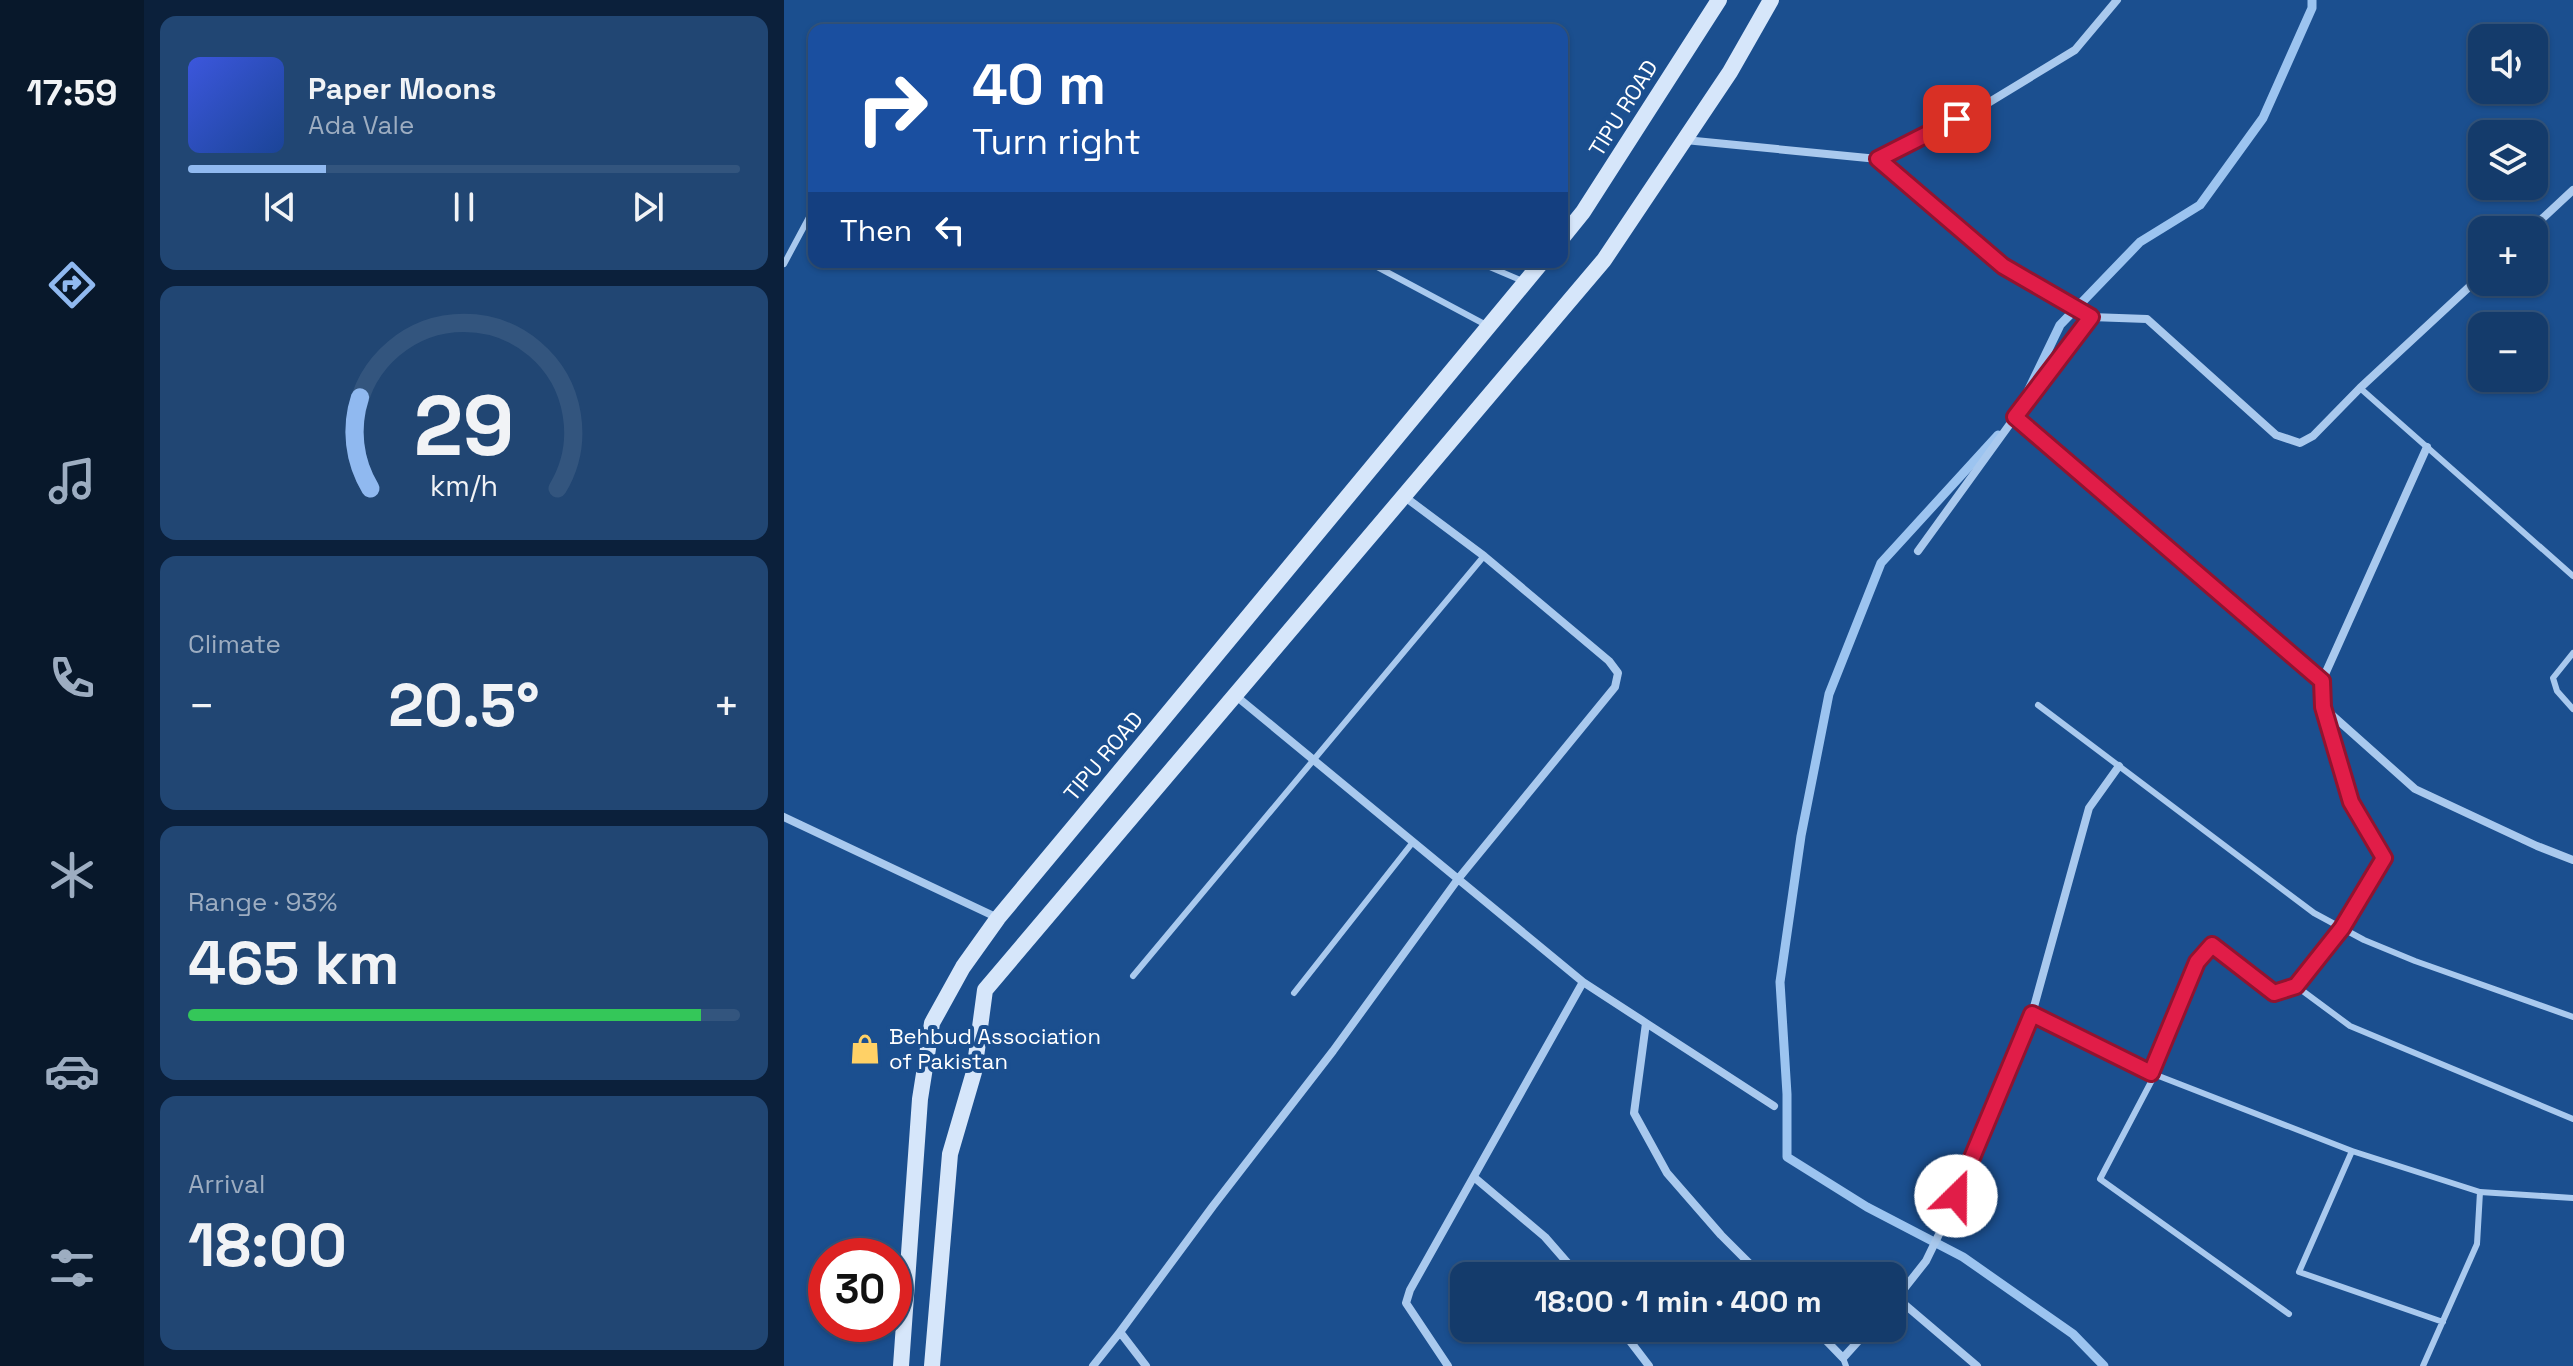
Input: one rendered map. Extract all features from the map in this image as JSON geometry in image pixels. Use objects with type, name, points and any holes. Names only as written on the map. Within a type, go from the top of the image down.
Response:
[{"type":"main road","name":"TIPU ROAD","points":[[1568,231],[1719,0]]},
{"type":"main road","points":[[932,1366],[950,1154],[974,1072],[985,990],[1604,260],[1730,72],[1771,0]]},
{"type":"main road","name":"TIPU ROAD","points":[[901,1366],[920,1099],[932,1023],[963,967],[998,918],[1537,268]]},
{"type":"street","points":[[1685,140],[1878,159],[1983,106],[2075,50],[2117,0]]},
{"type":"street","points":[[1878,159],[2003,266],[2091,317],[2147,319],[2276,435],[2300,443],[2313,436],[2468,288]]},
{"type":"street","points":[[2545,216],[2573,190]]},
{"type":"street","points":[[1918,551],[2091,317]]},
{"type":"street","points":[[2015,417],[2322,681]]},
{"type":"street","points":[[2427,447],[2322,681],[2323,707],[2415,789],[2573,860]]},
{"type":"street","points":[[1093,1366],[1333,1051],[1458,879],[1615,687],[1618,673],[1609,661],[1484,556],[1405,497]]},
{"type":"street","points":[[1236,696],[1583,982],[1774,1106]]},
{"type":"street","points":[[1906,1287],[1926,1261],[1945,1222],[2032,1014],[2089,808],[2119,766]]},
{"type":"street","points":[[784,817],[998,918]]},
{"type":"street","points":[[1448,1366],[1406,1303],[1410,1290],[1583,982]]},
{"type":"street","points":[[1646,1023],[1634,1113],[1667,1173],[1748,1262]]},
{"type":"street","points":[[1475,1178],[1545,1237],[1567,1262]]},
{"type":"street","points":[[1906,1310],[1977,1366]]},
{"type":"street","points":[[1120,1332],[1146,1366]]},
{"type":"street","points":[[1631,1342],[1649,1366]]},
{"type":"street","points":[[1827,1342],[1845,1362],[1860,1342]]},
{"type":"lane","points":[[784,264],[808,219]]},
{"type":"lane","points":[[1379,268],[1488,326]]},
{"type":"lane","points":[[1492,268],[1525,282]]},
{"type":"lane","points":[[2360,388],[2573,576]]},
{"type":"lane","points":[[1133,976],[1484,556]]},
{"type":"lane","points":[[2573,653],[2553,678],[2557,691],[2573,709]]},
{"type":"lane","points":[[2038,705],[2314,913],[2364,940],[2415,961],[2573,1017]]},
{"type":"lane","points":[[2289,1314],[2100,1179],[2152,1080],[2151,1073],[2197,962],[2212,945],[2274,993],[2296,986],[2342,928],[2384,858],[2351,802],[2323,707]]},
{"type":"lane","points":[[1294,993],[1413,842]]},
{"type":"lane","points":[[2296,986],[2350,1026],[2573,1119]]},
{"type":"lane","points":[[2032,1014],[2151,1073],[2352,1151],[2480,1192],[2573,1198]]},
{"type":"lane","points":[[2352,1151],[2299,1272],[2443,1322]]},
{"type":"lane","points":[[2423,1366],[2477,1244],[2480,1192]]},
{"type":"waterway","points":[[2020,408],[2060,325],[2140,242],[2200,205],[2263,118],[2312,8],[2312,0]]},
{"type":"waterway","points":[[1998,435],[1881,563],[1829,694],[1801,836],[1780,982],[1787,1094],[1787,1157],[1867,1207],[1963,1257],[2073,1334],[2104,1366]]},
{"type":"place","name":"Behbud Association of Pakistan","points":[[865,1049]]},
{"type":"route","points":[[1956,1196],[2032,1014],[2151,1073],[2197,962],[2212,945],[2274,993],[2296,986],[2342,928],[2384,858],[2351,802],[2323,707],[2322,681],[2015,417],[2091,317],[2003,266],[1878,159],[1957,119]]}]
